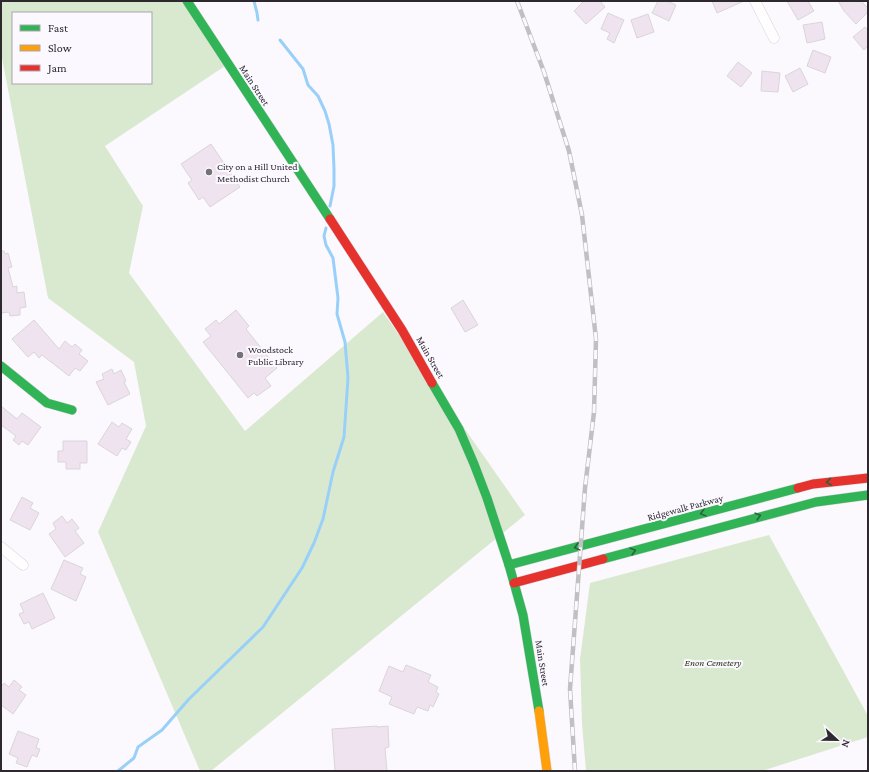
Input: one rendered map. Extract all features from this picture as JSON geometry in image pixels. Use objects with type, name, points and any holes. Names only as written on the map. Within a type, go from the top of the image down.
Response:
[{"type":"main road","name":"Main Street","points":[[187,1],[398,324],[459,429],[474,464],[514,583],[530,650],[546,771]]},
{"type":"main road","points":[[1,366],[48,403],[72,410]]},
{"type":"main road","name":"Ridgewalk Parkway","points":[[509,565],[813,484],[868,478]]},
{"type":"main road","points":[[514,583],[775,512],[816,502],[868,495]]},
{"type":"street","points":[[755,1],[774,38]]},
{"type":"street","points":[[1,547],[24,565]]},
{"type":"green space","points":[[1,1],[183,1],[225,66],[105,146],[143,206],[129,273],[245,431],[383,312],[525,515],[211,771],[200,771],[98,532],[146,426],[134,362],[48,298],[1,53]]},
{"type":"green space","name":"Enon Cemetery","points":[[769,535],[868,716],[868,737],[762,771],[586,771],[582,724],[580,659],[590,583]]},
{"type":"building","points":[[584,1],[600,1],[605,7],[586,24],[574,11]]},
{"type":"building","points":[[658,1],[667,1],[676,5],[669,21],[652,13]]},
{"type":"building","points":[[712,1],[744,1],[717,13]]},
{"type":"building","points":[[787,1],[808,1],[814,11],[798,20]]},
{"type":"building","points":[[838,1],[861,1],[868,8],[868,12],[856,24],[844,11]]},
{"type":"building","points":[[608,13],[624,20],[614,43],[607,39],[610,33],[601,29]]},
{"type":"building","points":[[648,14],[654,32],[637,38],[631,20]]},
{"type":"building","points":[[822,22],[825,39],[807,43],[803,25]]},
{"type":"building","points":[[865,27],[868,30],[868,46],[864,50],[853,37]]},
{"type":"building","points":[[813,50],[831,57],[825,73],[807,66]]},
{"type":"building","points":[[738,62],[752,73],[741,87],[727,76]]},
{"type":"building","points":[[800,68],[808,84],[793,92],[785,76]]},
{"type":"building","points":[[762,71],[780,73],[778,92],[761,91]]},
{"type":"building","name":"City on a Hill United Methodist Church","points":[[211,144],[240,187],[210,207],[203,197],[199,200],[188,183],[192,180],[181,164]]},
{"type":"building","points":[[1,251],[4,251],[5,254],[8,253],[12,267],[8,268],[13,287],[17,286],[17,293],[24,292],[26,307],[20,308],[20,315],[10,316],[9,312],[1,313]]},
{"type":"building","points":[[463,300],[478,325],[465,332],[451,308]]},
{"type":"building","name":"Woodstock Public Library","points":[[236,310],[249,326],[246,329],[277,368],[265,378],[271,386],[257,396],[254,393],[248,398],[203,342],[211,336],[205,329],[216,320],[219,324]]},
{"type":"building","points":[[34,320],[59,349],[65,341],[72,347],[75,344],[82,350],[79,354],[88,361],[80,371],[75,368],[69,376],[42,355],[39,358],[34,352],[28,357],[12,339]]},
{"type":"building","points":[[112,369],[114,374],[121,370],[126,381],[124,382],[130,394],[108,405],[96,382],[104,379],[102,374]]},
{"type":"building","points":[[1,406],[17,419],[22,413],[41,427],[28,445],[22,441],[19,445],[13,440],[16,436],[1,425]]},
{"type":"building","points":[[112,422],[119,427],[122,423],[132,429],[126,439],[131,442],[126,450],[122,448],[117,456],[98,444]]},
{"type":"building","points":[[63,441],[87,441],[87,463],[80,463],[80,469],[66,469],[66,462],[58,462],[58,451],[63,451]]},
{"type":"building","points":[[22,497],[33,503],[30,508],[39,513],[30,530],[10,520]]},
{"type":"building","points":[[62,516],[67,523],[72,519],[79,528],[75,531],[84,543],[65,557],[49,534],[56,529],[53,523]]},
{"type":"building","points":[[64,560],[83,568],[80,574],[86,577],[76,601],[51,589]]},
{"type":"building","points":[[43,593],[55,618],[32,629],[29,622],[24,624],[19,614],[24,612],[20,604]]},
{"type":"building","points":[[406,665],[431,675],[428,682],[438,687],[436,692],[439,694],[433,707],[430,705],[428,711],[417,707],[414,714],[389,704],[392,697],[379,691],[389,666],[403,672]]},
{"type":"building","points":[[14,680],[22,687],[19,690],[26,695],[13,714],[1,705],[1,687],[4,683],[9,687]]},
{"type":"building","points":[[388,726],[389,747],[385,748],[387,771],[335,771],[332,729]]},
{"type":"building","points":[[18,731],[39,739],[36,748],[40,749],[37,757],[32,755],[27,767],[16,763],[18,758],[9,754]]},
{"type":"waterway","points":[[254,1],[258,20]]},
{"type":"waterway","points":[[280,40],[303,69],[308,85],[318,96],[329,124],[333,145],[334,169],[334,186],[330,206]]},
{"type":"waterway","points":[[118,771],[134,758],[138,747],[162,730],[189,699],[263,627],[302,568],[314,543],[323,519],[333,472],[344,437],[348,378],[345,342],[337,314],[338,298],[333,258],[326,245],[324,236],[326,228]]},
{"type":"railway","points":[[517,1],[544,72],[569,151],[582,215],[596,339],[594,412],[585,488],[570,689],[575,771]]},
{"type":"traffic: fast","points":[[187,1],[330,219]]},
{"type":"traffic: fast","points":[[1,366],[47,403],[72,410]]},
{"type":"traffic: fast","points":[[432,383],[459,429],[474,464],[509,565],[523,615],[539,711]]},
{"type":"traffic: fast","points":[[509,565],[798,488]]},
{"type":"traffic: fast","points":[[603,559],[816,502],[868,495]]},
{"type":"traffic: slow","points":[[539,711],[547,771]]},
{"type":"traffic: jam","points":[[330,219],[402,330],[432,383]]},
{"type":"traffic: jam","points":[[798,488],[813,484],[868,478]]},
{"type":"traffic: jam","points":[[514,583],[603,559]]},
{"type":"place","name":"City on a Hill United Methodist Church","points":[[209,172]]},
{"type":"place","name":"Woodstock Public Library","points":[[240,355]]}]
